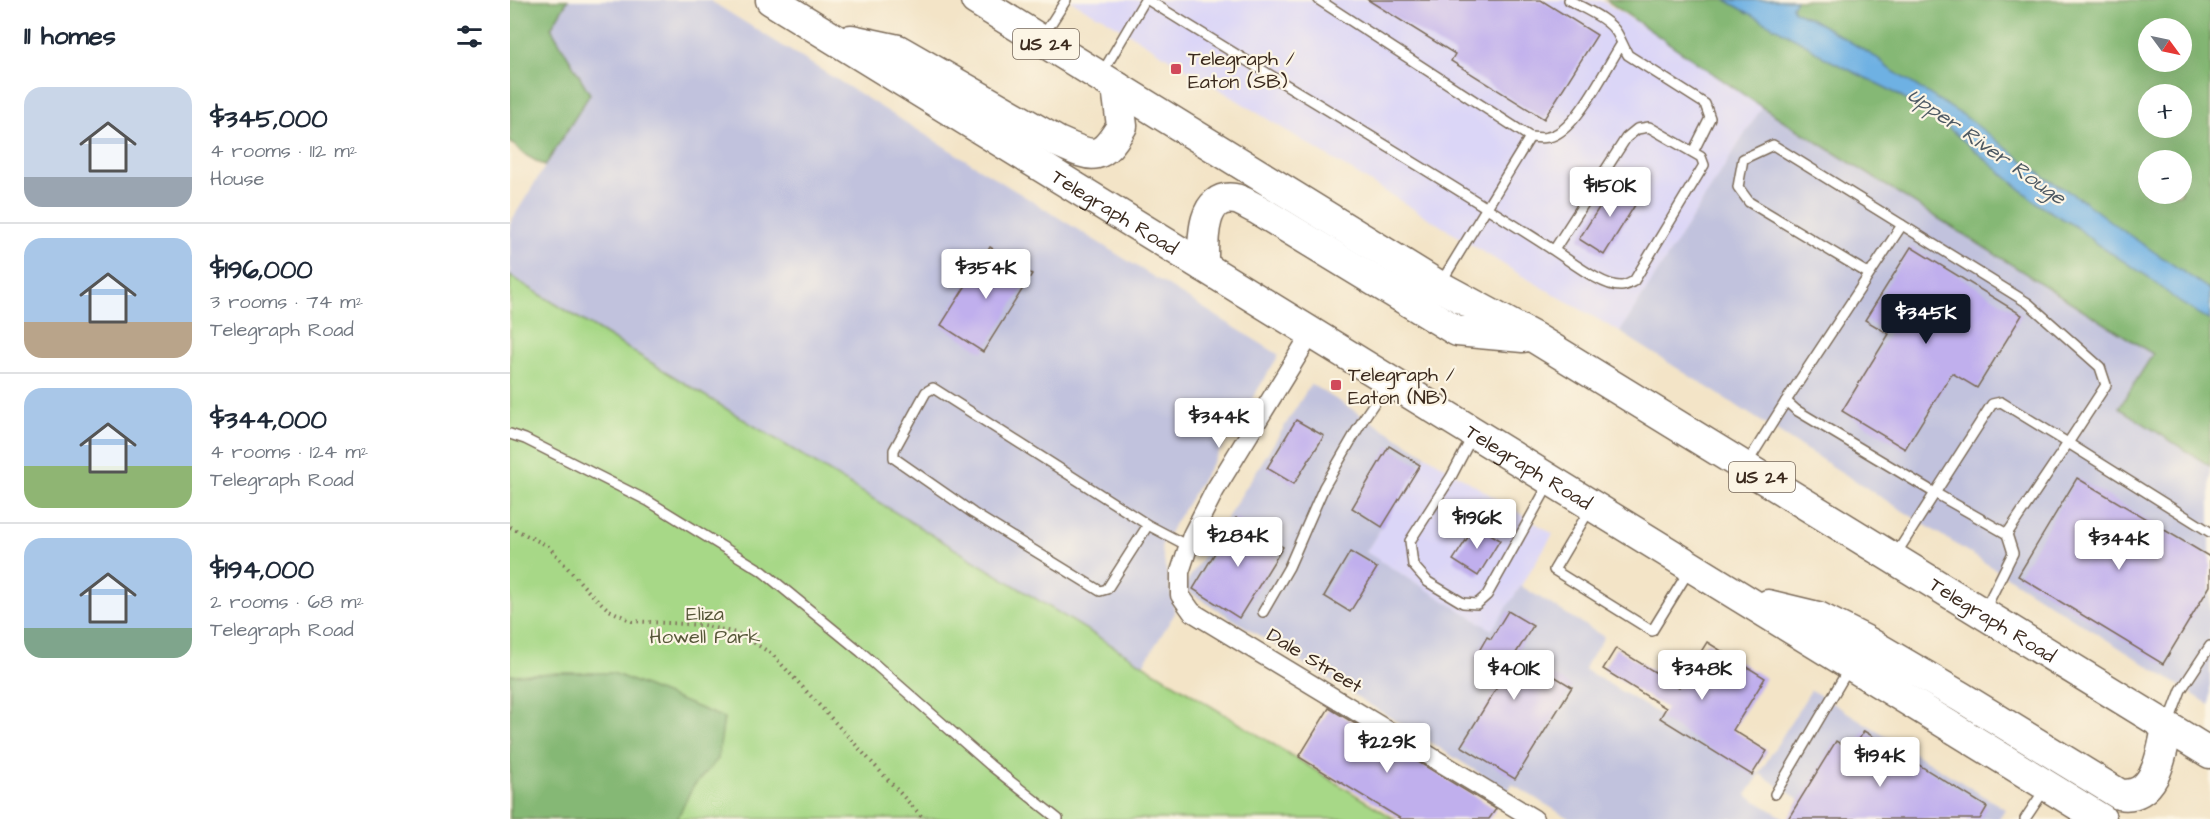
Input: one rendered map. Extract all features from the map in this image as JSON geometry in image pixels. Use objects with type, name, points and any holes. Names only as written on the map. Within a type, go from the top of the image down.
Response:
[{"type":"main road","name":"Telegraph Road","points":[[771,0],[2101,819]]},
{"type":"main road","name":"Telegraph Road","points":[[976,0],[1439,286],[1535,338],[2210,753]]},
{"type":"main road","points":[[830,36],[898,50],[1058,142],[1085,154],[1099,153],[1109,147],[1122,126],[1108,82]]},
{"type":"main road","points":[[1203,266],[1203,230],[1209,213],[1220,201],[1235,199],[1257,209],[1457,331],[1535,338]]},
{"type":"main road","points":[[1742,598],[1818,617],[1864,640],[2119,794],[2130,796],[2138,793],[2152,780],[2160,759],[2167,727]]},
{"type":"street","points":[[1188,546],[1215,490],[1312,332]]},
{"type":"street","name":"Dale Street","points":[[1188,546],[1180,572],[1180,595],[1192,612],[1534,819]]},
{"type":"lane","points":[[1040,41],[1066,0]]},
{"type":"lane","points":[[1108,82],[1147,0],[1487,207],[1554,250],[1604,282],[1623,286],[1634,281],[1704,165],[1701,158],[1649,127],[1637,129],[1631,134],[1554,250]]},
{"type":"lane","points":[[1319,0],[1530,137],[1545,138],[1556,135],[1570,125],[1621,45]]},
{"type":"lane","points":[[1569,0],[1610,25],[1618,34],[1621,45],[1628,55],[1705,104],[1710,118],[1693,152]]},
{"type":"lane","points":[[1439,286],[1530,137]]},
{"type":"lane","points":[[1869,274],[1749,202],[1738,187],[1743,159],[1773,145],[2028,303],[2100,367],[2106,385],[2007,534]]},
{"type":"lane","points":[[1745,467],[1902,225]]},
{"type":"lane","points":[[1263,612],[1289,567],[1324,487],[1364,418],[1390,380]]},
{"type":"lane","points":[[1148,525],[1107,589],[1100,591],[964,507],[894,458],[894,450],[926,392],[933,388],[1148,525],[1188,546]]},
{"type":"lane","points":[[1786,401],[1935,493],[2007,534],[2013,553],[1983,613]]},
{"type":"lane","points":[[1894,558],[1992,404],[2001,402],[2210,532]]},
{"type":"lane","points":[[1474,432],[1451,477],[1410,541],[1413,565],[1428,582],[1463,603],[1477,604],[1487,595],[1551,480]]},
{"type":"lane","points":[[510,434],[525,439],[648,501],[762,571],[861,652],[990,765],[1058,819]]},
{"type":"lane","points":[[1592,505],[1554,570],[1563,576],[1652,631],[1691,567]]},
{"type":"lane","points":[[2167,727],[2181,690],[2210,646]]},
{"type":"lane","points":[[1775,794],[1851,666]]},
{"type":"lane","points":[[2025,819],[2046,787]]},
{"type":"path","points":[[510,527],[548,546],[609,610],[632,621],[702,625],[740,634],[772,654],[806,688],[924,819]]},
{"type":"shaded area","points":[[568,0],[709,0],[1279,355],[1161,546],[1175,613],[1143,665],[510,276],[510,223],[590,94],[551,28]]},
{"type":"shaded area","points":[[1070,0],[1601,0],[1665,40],[1762,107],[1620,332],[1519,274],[1099,15]]},
{"type":"shaded area","points":[[1762,107],[2153,354],[2119,408],[2210,466],[2210,705],[1620,332]]},
{"type":"shaded area","points":[[1311,384],[1426,455],[1366,552],[1492,630],[1521,586],[1604,637],[1584,669],[1759,774],[1811,690],[2005,809],[1999,819],[1830,819],[1760,774],[1746,795],[1786,819],[1570,819],[1512,784],[1508,791],[1183,588]]},
{"type":"shaded area","points":[[1426,455],[1553,534],[1493,631],[1366,552]]},
{"type":"green space","points":[[510,0],[568,0],[551,28],[590,94],[545,166],[527,156],[510,142]]},
{"type":"green space","points":[[1606,0],[2210,0],[2210,466],[2119,408],[2153,354],[1762,107]]},
{"type":"green space","name":"Eliza Howell Park","points":[[510,276],[1395,819],[510,819]]},
{"type":"green space","points":[[613,673],[724,718],[718,759],[692,788],[677,819],[510,819],[510,675]]},
{"type":"water","name":"Upper River Rouge","points":[[1725,0],[1796,0],[1792,6],[1794,11],[1812,19],[1879,59],[1888,68],[1967,118],[2046,178],[2081,199],[2210,290],[2210,321],[2179,302],[2147,276],[2095,243],[2078,228],[2039,205],[1945,125],[1890,90],[1825,58],[1807,45]]},
{"type":"building","points":[[1368,0],[1541,0],[1597,35],[1544,119],[1451,61],[1455,54]]},
{"type":"building","points":[[1616,181],[1640,197],[1604,255],[1579,239]]},
{"type":"building","points":[[990,247],[1032,274],[983,352],[941,325]]},
{"type":"building","points":[[1911,247],[2022,315],[1977,388],[1952,373],[1905,449],[1842,411],[1889,334],[1865,320]]},
{"type":"building","points":[[1296,420],[1324,436],[1294,484],[1267,468]]},
{"type":"building","points":[[1389,446],[1420,465],[1382,527],[1352,508]]},
{"type":"building","points":[[2077,478],[2210,557],[2210,586],[2163,664],[2018,576]]},
{"type":"building","points":[[1236,518],[1283,547],[1239,618],[1193,589]]},
{"type":"building","points":[[1476,525],[1500,540],[1478,576],[1453,560]]},
{"type":"building","points":[[1350,552],[1377,568],[1350,612],[1324,596]]},
{"type":"building","points":[[1508,611],[1533,626],[1516,653],[1572,687],[1515,779],[1461,746],[1504,676],[1475,658],[1487,637],[1491,639]]},
{"type":"building","points":[[1707,642],[1765,678],[1733,730],[1767,751],[1752,775],[1660,718],[1666,708],[1603,669],[1616,648],[1679,687]]},
{"type":"building","points":[[1329,708],[1496,809],[1489,819],[1401,819],[1299,757]]},
{"type":"building","points":[[1864,731],[1987,807],[1980,819],[1788,819],[1836,741],[1852,751]]},
{"type":"place","name":"Telegraph / Eaton (SB)","points":[[1176,69]]},
{"type":"place","name":"Telegraph / Eaton (NB)","points":[[1336,385]]}]
